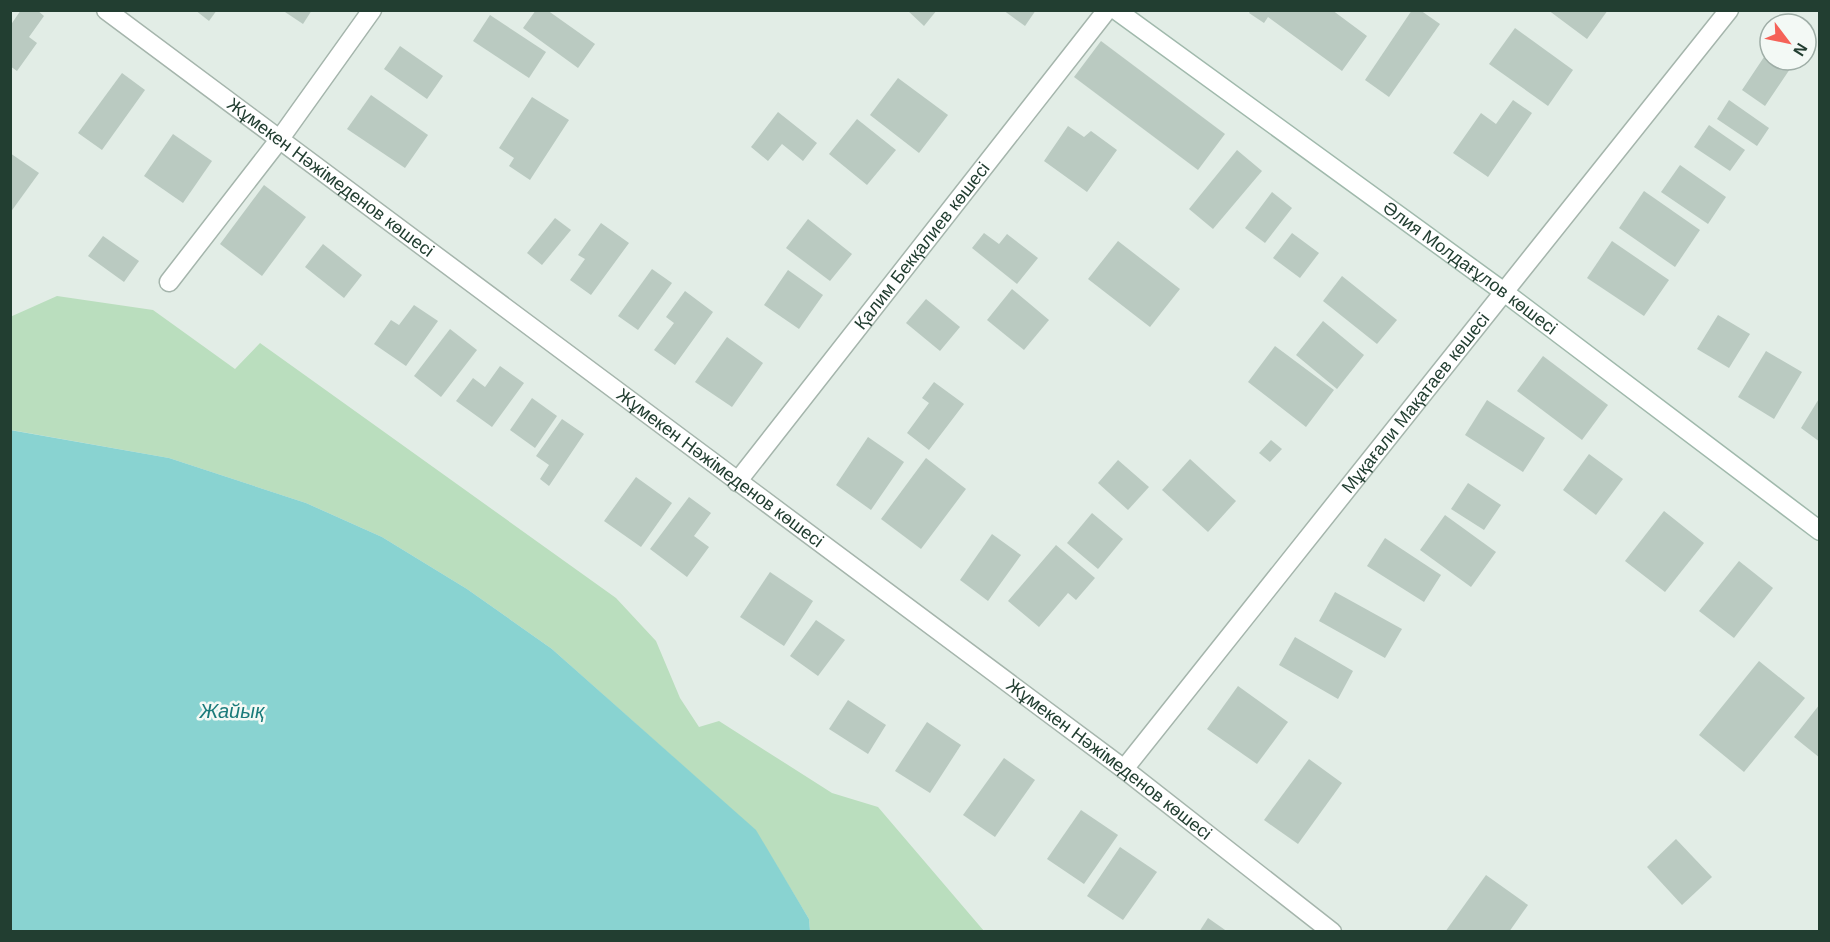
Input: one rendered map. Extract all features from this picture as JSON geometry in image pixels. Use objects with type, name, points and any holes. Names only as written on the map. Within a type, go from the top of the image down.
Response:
[{"type":"street","name":"Жұмекен Нәжімеденов көшесі","points":[[106,10],[1124,769],[1332,932]]},
{"type":"street","points":[[169,282],[279,140],[372,10]]},
{"type":"street","name":"Қалим Бекқалиев көшесі","points":[[737,482],[1107,10]]},
{"type":"street","name":"Әлия Молдағұлов көшесі","points":[[1116,10],[1504,292],[1820,531]]},
{"type":"street","name":"Мұқағали Мақатаев көшесі","points":[[1124,769],[1729,10]]},
{"type":"green space","points":[[57,296],[153,310],[235,369],[260,343],[616,598],[656,641],[680,698],[699,727],[719,721],[832,793],[878,807],[984,931],[810,931],[809,919],[755,830],[552,649],[467,589],[382,537],[306,503],[169,458],[11,430],[10,317]]},
{"type":"water","name":"Жайық","points":[[10,430],[169,458],[306,503],[382,537],[467,589],[552,649],[756,830],[809,919],[810,931],[11,931]]},
{"type":"building","points":[[21,10],[37,10],[44,16],[29,37],[37,43],[17,71],[10,66],[10,26]]},
{"type":"building","points":[[195,10],[217,10],[209,21]]},
{"type":"building","points":[[282,10],[312,10],[303,24]]},
{"type":"building","points":[[536,10],[547,10],[595,44],[578,68],[523,28]]},
{"type":"building","points":[[907,10],[937,10],[924,26]]},
{"type":"building","points":[[1003,10],[1036,10],[1025,26]]},
{"type":"building","points":[[1251,10],[1332,10],[1367,36],[1342,71],[1268,17],[1264,23],[1249,13]]},
{"type":"building","points":[[1412,10],[1420,10],[1440,24],[1389,97],[1365,80]]},
{"type":"building","points":[[1548,10],[1608,10],[1587,39]]},
{"type":"building","points":[[490,15],[546,52],[529,78],[473,41]]},
{"type":"building","points":[[1515,28],[1573,70],[1548,106],[1489,64]]},
{"type":"building","points":[[1101,41],[1225,134],[1198,170],[1074,77]]},
{"type":"building","points":[[400,46],[443,76],[427,99],[384,69]]},
{"type":"building","points":[[1758,66],[1758,72],[1788,72],[1765,106],[1742,90]]},
{"type":"building","points":[[122,73],[145,90],[102,150],[78,133]]},
{"type":"building","points":[[898,78],[948,115],[919,153],[870,115]]},
{"type":"building","points":[[371,95],[428,135],[405,168],[347,129]]},
{"type":"building","points":[[532,97],[569,120],[530,180],[509,166],[514,158],[499,148]]},
{"type":"building","points":[[1513,100],[1532,113],[1488,177],[1453,153],[1481,113],[1496,124]]},
{"type":"building","points":[[1729,100],[1769,128],[1757,146],[1717,119]]},
{"type":"building","points":[[778,112],[817,143],[803,161],[782,144],[768,161],[751,147]]},
{"type":"building","points":[[857,119],[896,150],[867,185],[829,154]]},
{"type":"building","points":[[1709,125],[1745,150],[1730,171],[1694,147]]},
{"type":"building","points":[[1068,126],[1084,137],[1091,131],[1117,150],[1087,192],[1044,161]]},
{"type":"building","points":[[173,134],[212,161],[183,203],[144,176]]},
{"type":"building","points":[[1237,150],[1262,171],[1213,229],[1189,209]]},
{"type":"building","points":[[10,153],[39,173],[10,213]]},
{"type":"building","points":[[1680,165],[1726,197],[1708,224],[1661,192]]},
{"type":"building","points":[[264,185],[306,217],[262,276],[220,244]]},
{"type":"building","points":[[1644,191],[1700,230],[1675,267],[1619,228]]},
{"type":"building","points":[[1272,192],[1292,208],[1265,243],[1245,228]]},
{"type":"building","points":[[555,218],[571,230],[542,265],[527,253]]},
{"type":"building","points":[[808,219],[852,254],[830,281],[786,248]]},
{"type":"building","points":[[601,223],[629,243],[591,295],[570,280],[585,259],[578,255]]},
{"type":"building","points":[[984,233],[999,244],[1007,234],[1038,258],[1017,284],[972,248]]},
{"type":"building","points":[[1292,233],[1319,253],[1300,278],[1273,258]]},
{"type":"building","points":[[103,236],[139,261],[124,282],[88,256]]},
{"type":"building","points":[[1118,241],[1180,289],[1150,327],[1088,279]]},
{"type":"building","points":[[1612,241],[1669,280],[1644,316],[1587,278]]},
{"type":"building","points":[[323,244],[362,275],[344,298],[305,267]]},
{"type":"building","points":[[652,269],[672,283],[638,330],[618,316]]},
{"type":"building","points":[[788,270],[823,295],[799,329],[764,305]]},
{"type":"building","points":[[1342,276],[1397,320],[1377,344],[1323,301]]},
{"type":"building","points":[[1012,289],[1049,320],[1024,350],[987,320]]},
{"type":"building","points":[[685,291],[713,312],[675,365],[654,350],[674,323],[666,317]]},
{"type":"building","points":[[926,299],[960,327],[940,351],[906,323]]},
{"type":"building","points":[[414,305],[438,321],[406,366],[374,344],[391,320],[399,325]]},
{"type":"building","points":[[1718,315],[1750,334],[1729,368],[1697,349]]},
{"type":"building","points":[[1323,321],[1364,355],[1337,389],[1296,355]]},
{"type":"building","points":[[450,329],[477,350],[441,397],[414,376]]},
{"type":"building","points":[[727,337],[763,363],[732,407],[695,382]]},
{"type":"building","points":[[1275,346],[1334,390],[1306,427],[1248,382]]},
{"type":"building","points":[[1766,351],[1802,372],[1774,419],[1738,397]]},
{"type":"building","points":[[1543,356],[1608,405],[1582,440],[1517,391]]},
{"type":"building","points":[[500,366],[524,383],[492,427],[456,401],[473,378],[485,387]]},
{"type":"building","points":[[934,382],[964,404],[929,450],[907,433],[929,403],[922,398]]},
{"type":"building","points":[[1820,397],[1820,442],[1801,428]]},
{"type":"building","points":[[532,398],[557,416],[535,448],[510,430]]},
{"type":"building","points":[[1487,400],[1545,438],[1523,472],[1465,435]]},
{"type":"building","points":[[562,419],[584,434],[549,486],[540,479],[549,465],[536,456]]},
{"type":"building","points":[[868,437],[904,462],[871,510],[836,485]]},
{"type":"building","points":[[1271,440],[1282,449],[1270,462],[1259,453]]},
{"type":"building","points":[[1589,454],[1623,479],[1596,515],[1563,490]]},
{"type":"building","points":[[926,458],[966,489],[921,549],[881,519]]},
{"type":"building","points":[[1190,459],[1236,501],[1208,532],[1162,490]]},
{"type":"building","points":[[1118,460],[1149,487],[1128,510],[1098,483]]},
{"type":"building","points":[[636,477],[672,503],[641,547],[604,521]]},
{"type":"building","points":[[1468,483],[1501,505],[1484,530],[1451,509]]},
{"type":"building","points":[[689,497],[711,513],[694,536],[709,547],[687,577],[650,549]]},
{"type":"building","points":[[1664,511],[1704,543],[1665,592],[1625,561]]},
{"type":"building","points":[[1092,513],[1123,539],[1098,569],[1067,543]]},
{"type":"building","points":[[1445,515],[1496,552],[1471,587],[1420,550]]},
{"type":"building","points":[[992,534],[1021,555],[988,601],[960,580]]},
{"type":"building","points":[[1385,538],[1441,575],[1424,602],[1367,566]]},
{"type":"building","points":[[1056,545],[1095,578],[1076,600],[1068,593],[1039,627],[1008,601]]},
{"type":"building","points":[[1739,561],[1773,588],[1734,638],[1699,611]]},
{"type":"building","points":[[770,572],[813,601],[784,646],[740,617]]},
{"type":"building","points":[[1335,592],[1402,629],[1385,658],[1319,621]]},
{"type":"building","points":[[816,620],[845,640],[818,676],[790,656]]},
{"type":"building","points":[[1295,637],[1353,671],[1338,699],[1279,665]]},
{"type":"building","points":[[1759,661],[1805,698],[1744,772],[1699,735]]},
{"type":"building","points":[[1238,686],[1288,722],[1257,764],[1207,729]]},
{"type":"building","points":[[848,700],[886,725],[868,754],[829,729]]},
{"type":"building","points":[[1820,704],[1820,758],[1794,737]]},
{"type":"building","points":[[927,722],[961,745],[930,793],[895,771]]},
{"type":"building","points":[[1004,758],[1035,780],[995,837],[963,815]]},
{"type":"building","points":[[1309,759],[1342,783],[1298,844],[1264,820]]},
{"type":"building","points":[[1081,810],[1118,835],[1084,884],[1047,859]]},
{"type":"building","points":[[1676,839],[1712,877],[1682,905],[1647,867]]},
{"type":"building","points":[[1120,847],[1157,872],[1123,920],[1087,896]]},
{"type":"building","points":[[1486,875],[1528,905],[1509,932],[1445,932]]},
{"type":"building","points":[[1208,918],[1228,932],[1199,932]]}]
